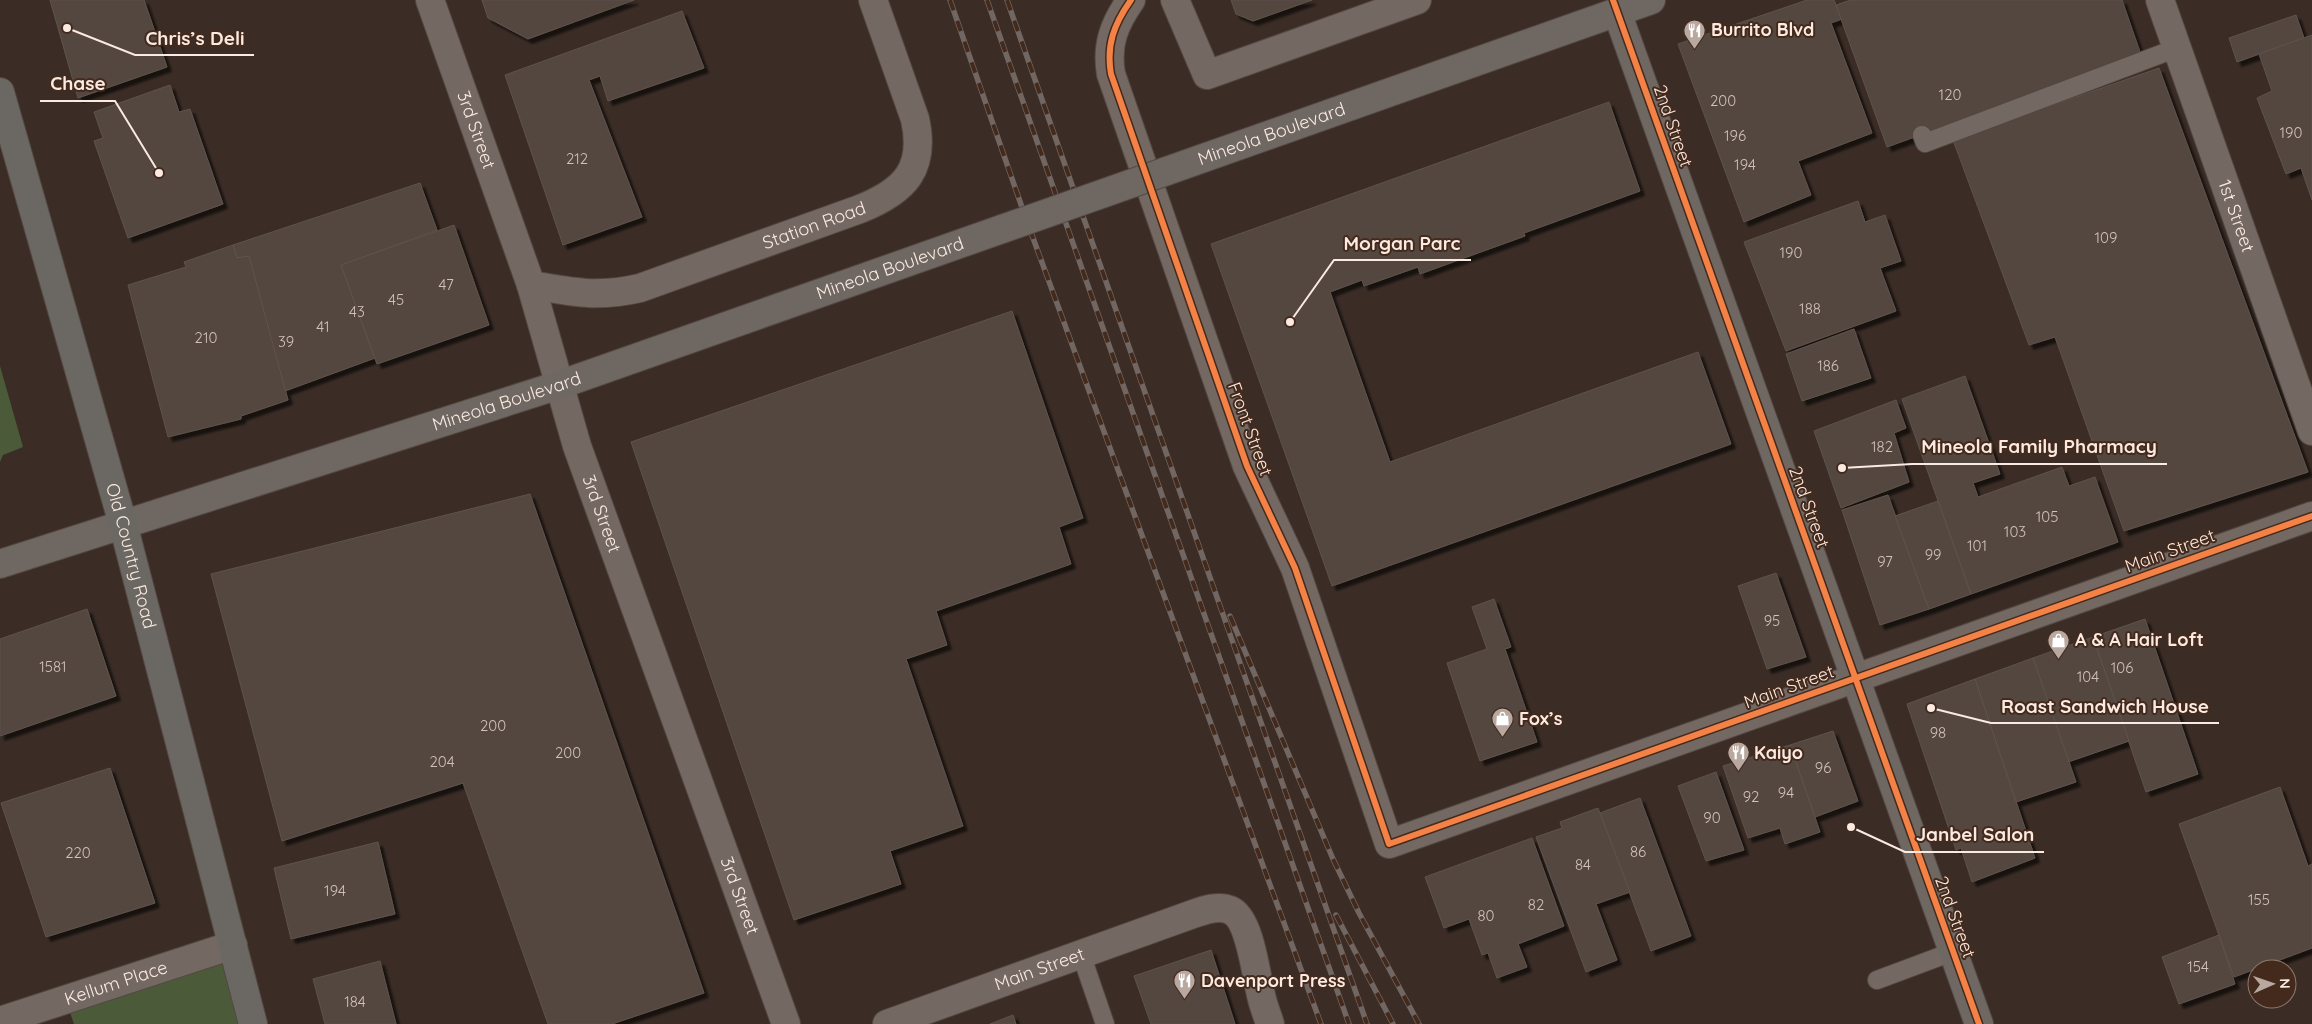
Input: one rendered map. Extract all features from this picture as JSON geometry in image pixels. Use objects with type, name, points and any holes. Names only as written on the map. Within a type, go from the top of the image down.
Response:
[{"type":"main road","name":"Mineola Boulevard","points":[[0,564],[559,385],[1310,121],[1615,6],[1651,0]]},
{"type":"main road","name":"2nd Street","points":[[1615,6],[1979,1024]]},
{"type":"main road","name":"Old Country Road","points":[[0,92],[123,524],[253,1024]]},
{"type":"street","name":"3rd Street","points":[[430,0],[531,285],[577,446],[786,1024]]},
{"type":"street","name":"Station Road","points":[[531,285],[606,295],[640,288],[860,210],[893,193],[905,183],[914,169],[918,152],[918,134],[872,0]]},
{"type":"street","points":[[1175,0],[1207,75],[1417,0]]},
{"type":"street","name":"1st Street","points":[[2160,0],[2312,431]]},
{"type":"street","name":"Front Street","points":[[1124,9],[1109,46],[1109,61],[1116,88],[1246,466],[1295,568],[1389,844]]},
{"type":"street","name":"Main Street","points":[[1389,844],[1855,680],[2312,516]]},
{"type":"street","name":"Main Street","points":[[887,1024],[1193,914],[1209,909],[1224,908],[1231,910],[1240,918],[1270,1024]]},
{"type":"street","name":"Kellum Place","points":[[0,1022],[233,945]]},
{"type":"lane","points":[[1922,135],[1925,143],[2177,48]]},
{"type":"lane","points":[[1877,980],[1952,952]]},
{"type":"lane","points":[[1081,954],[1105,1024]]},
{"type":"green space","points":[[0,366],[23,447],[3,455],[0,462]]},
{"type":"green space","points":[[233,945],[252,1024],[74,1024],[66,1001]]},
{"type":"building","points":[[50,0],[144,0],[167,67],[78,98]]},
{"type":"building","points":[[482,0],[634,0],[528,39],[488,18]]},
{"type":"building","points":[[1231,0],[1312,0],[1253,21],[1236,14]]},
{"type":"building","points":[[1807,0],[1834,0],[1842,19],[1831,23],[1872,133],[1798,161],[1811,195],[1744,222],[1678,44]]},
{"type":"building","points":[[1851,0],[2122,0],[2141,55],[1887,147],[1836,5]]},
{"type":"building","points":[[682,11],[704,68],[608,101],[600,76],[589,80],[642,217],[563,245],[505,75]]},
{"type":"building","points":[[2296,15],[2304,38],[2237,62],[2229,38]]},
{"type":"building","points":[[2312,35],[2312,200],[2301,168],[2286,174],[2257,98],[2272,91],[2259,54]]},
{"type":"building","points":[[2159,68],[2308,472],[2124,531],[2055,337],[2029,345],[1953,140]]},
{"type":"building","points":[[170,85],[179,112],[190,109],[223,204],[128,238],[94,141],[103,138],[94,112]]},
{"type":"building","points":[[1609,102],[1640,191],[1524,233],[1525,236],[1420,274],[1418,267],[1364,286],[1362,280],[1330,292],[1390,462],[1698,352],[1731,444],[1332,586],[1211,244]]},
{"type":"building","points":[[420,183],[437,230],[341,265],[375,358],[285,391],[249,256],[237,258],[233,245]]},
{"type":"building","points":[[1858,201],[1865,222],[1885,215],[1901,261],[1880,268],[1896,311],[1786,351],[1744,242]]},
{"type":"building","points":[[454,225],[489,325],[377,364],[341,265]]},
{"type":"building","points":[[233,245],[237,258],[249,256],[288,400],[241,416],[241,419],[168,437],[128,285],[186,267],[184,262]]},
{"type":"building","points":[[1012,311],[1083,518],[1059,527],[1071,564],[936,611],[947,645],[906,659],[963,826],[890,851],[901,884],[794,920],[631,442]]},
{"type":"building","points":[[1854,329],[1871,378],[1802,401],[1786,354]]},
{"type":"building","points":[[1965,376],[2000,474],[1973,483],[1978,497],[2062,467],[2069,486],[2095,477],[2118,542],[1971,594],[1902,399]]},
{"type":"building","points":[[1896,400],[1906,428],[1894,433],[1909,482],[1841,508],[1814,431]]},
{"type":"building","points":[[530,494],[704,993],[612,1024],[548,1024],[463,783],[282,841],[211,574]]},
{"type":"building","points":[[1888,495],[1929,609],[1880,625],[1842,510]]},
{"type":"building","points":[[1938,501],[1971,594],[1929,609],[1895,516]]},
{"type":"building","points":[[1776,573],[1806,657],[1767,669],[1738,586]]},
{"type":"building","points":[[1494,599],[1511,647],[1505,649],[1537,742],[1480,761],[1447,663],[1487,649],[1472,607]]},
{"type":"building","points":[[87,609],[116,696],[0,736],[0,639]]},
{"type":"building","points":[[2145,619],[2198,774],[2146,792],[2093,637]]},
{"type":"building","points":[[2093,637],[2129,741],[2068,762],[2033,658]]},
{"type":"building","points":[[2033,658],[2076,782],[2016,802],[1975,679]]},
{"type":"building","points":[[1975,679],[2035,858],[1972,882],[1961,848],[1956,850],[1907,704]]},
{"type":"building","points":[[1833,731],[1858,801],[1815,817],[1790,745]]},
{"type":"building","points":[[1790,745],[1820,832],[1785,844],[1780,828],[1748,838],[1723,766]]},
{"type":"building","points":[[110,768],[155,903],[46,937],[1,803]]},
{"type":"building","points":[[1716,772],[1744,850],[1706,861],[1678,786]]},
{"type":"building","points":[[2280,787],[2308,866],[2312,864],[2312,948],[2282,959],[2247,959],[2247,972],[2234,977],[2179,824]]},
{"type":"building","points":[[1640,798],[1691,936],[1651,951],[1600,813]]},
{"type":"building","points":[[1598,808],[1630,892],[1596,904],[1617,960],[1586,972],[1536,837],[1562,828],[1560,822]]},
{"type":"building","points":[[1532,838],[1564,926],[1518,944],[1527,967],[1497,978],[1488,953],[1482,955],[1469,919],[1444,928],[1425,877]]},
{"type":"building","points":[[378,842],[395,914],[291,939],[274,868]]},
{"type":"building","points":[[2219,935],[2235,984],[2179,1004],[2162,957]]},
{"type":"building","name":"Davenport Press","points":[[1211,950],[1235,1024],[1151,1024],[1134,976]]},
{"type":"building","points":[[380,961],[396,1024],[325,1024],[313,979]]},
{"type":"building","points":[[1013,1015],[1016,1024],[990,1024]]},
{"type":"railway","points":[[950,0],[1025,216],[1321,1024]]},
{"type":"railway","points":[[987,0],[1349,1024]]},
{"type":"railway","points":[[1007,0],[1367,1024]]},
{"type":"railway","points":[[1230,616],[1333,859],[1359,913],[1419,1024]]},
{"type":"railway","points":[[1336,915],[1393,1024]]},
{"type":"cycle path","points":[[1131,0],[1120,18],[1113,35],[1110,54],[1111,74],[1247,466],[1295,568],[1389,844],[2312,516]]},
{"type":"cycle path","points":[[1613,0],[1979,1024]]},
{"type":"place","name":"Chris’s Deli","points":[[67,28]]},
{"type":"place","name":"Burrito Blvd","points":[[1695,49]]},
{"type":"place","name":"Chase","points":[[159,173]]},
{"type":"place","name":"Morgan Parc","points":[[1290,322]]},
{"type":"place","name":"Mineola Family Pharmacy","points":[[1842,468]]},
{"type":"place","name":"A & A Hair Loft","points":[[2059,659]]},
{"type":"place","name":"Roast Sandwich House","points":[[1931,708]]},
{"type":"place","name":"Fox’s","points":[[1503,738]]},
{"type":"place","name":"Kaiyo","points":[[1738,772]]},
{"type":"place","name":"Janbel Salon","points":[[1851,827]]},
{"type":"place","name":"Davenport Press","points":[[1185,1000]]}]
